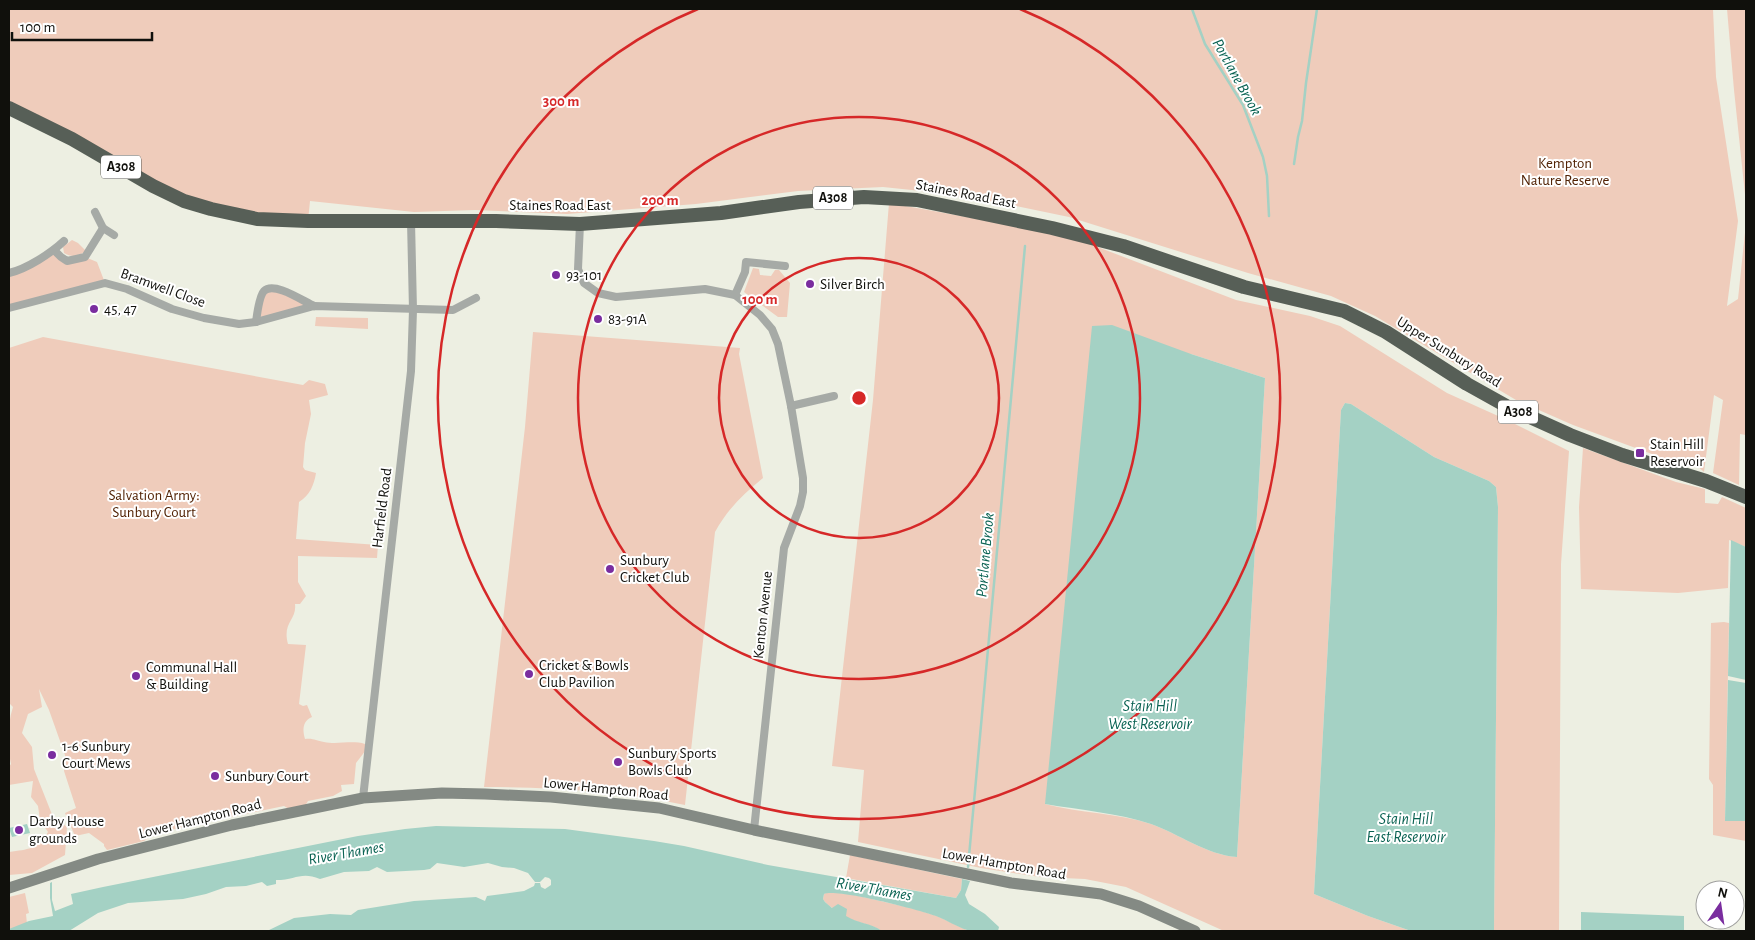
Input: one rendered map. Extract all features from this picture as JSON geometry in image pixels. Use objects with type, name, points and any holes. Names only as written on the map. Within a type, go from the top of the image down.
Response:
[{"type":"highway","name":"Staines Road East","points":[[9,108],[79,143],[153,186],[184,201],[257,219],[580,224],[721,213],[840,198],[890,197],[958,208],[1061,230],[1124,246],[1244,288]]},
{"type":"highway","name":"Upper Sunbury Road","points":[[1244,288],[1344,311],[1386,332],[1467,384],[1510,408],[1570,435],[1622,455],[1706,481],[1746,497]]},
{"type":"street","points":[[95,212],[103,228],[114,234]]},
{"type":"street","name":"Harfield Road","points":[[363,798],[411,371],[413,310],[411,220]]},
{"type":"street","name":"Kenton Avenue","points":[[580,224],[578,269],[584,283],[598,293],[616,297],[705,288],[735,295],[760,315],[772,329],[778,344],[791,406],[803,478],[803,492],[800,506],[784,548],[754,830]]},
{"type":"street","points":[[54,250],[68,261],[85,257],[103,228]]},
{"type":"street","points":[[9,273],[17,272],[54,250],[64,241]]},
{"type":"street","points":[[735,295],[745,272],[746,262],[785,266]]},
{"type":"street","name":"Bramwell Close","points":[[9,308],[104,282],[127,289],[172,309],[204,318],[239,324],[256,322],[314,306],[453,310],[476,298]]},
{"type":"street","name":"Bramwell Close","points":[[256,322],[261,296],[264,291],[270,288],[282,290],[314,306]]},
{"type":"street","points":[[791,406],[834,396]]},
{"type":"street","name":"Lower Hampton Road","points":[[9,888],[98,859],[213,830],[363,798],[442,793],[552,796],[659,808],[754,830],[1020,885],[1108,896],[1139,906],[1195,931]]},
{"type":"green space","name":"Kempton Nature Reserve","points":[[9,9],[1713,9],[1716,77],[1738,221],[1727,306],[1738,299],[1746,223],[1746,435],[1740,434],[1739,485],[1713,473],[1723,400],[1714,395],[1704,472],[1685,458],[1671,461],[1573,425],[1516,400],[1375,316],[1331,296],[1248,273],[1069,217],[1011,205],[931,192],[883,187],[798,191],[696,204],[567,214],[475,210],[414,212],[310,201],[308,221],[211,209],[9,108]]},
{"type":"green space","points":[[1727,9],[1746,9],[1746,204],[1734,90]]},
{"type":"green space","points":[[889,203],[1017,226],[1082,241],[1236,300],[1310,316],[1340,326],[1447,393],[1569,451],[1561,564],[1559,931],[1494,931],[1498,507],[1496,487],[1489,481],[1434,457],[1351,404],[1345,403],[1341,410],[1314,894],[1411,931],[1224,931],[1126,887],[1085,879],[1040,877],[981,868],[858,842],[864,770],[832,766],[873,400]],"holes":[[[1191,354],[1265,378],[1237,857],[1193,844],[1162,828],[1138,820],[1045,804]]]},
{"type":"green space","points":[[72,240],[86,251],[75,256],[64,253],[63,247]]},
{"type":"green space","points":[[54,250],[61,257],[85,257],[97,262],[105,283],[9,308],[9,273]]},
{"type":"green space","points":[[753,268],[759,269],[760,275],[771,276],[775,270],[779,270],[790,283],[787,317],[778,317],[744,292]]},
{"type":"green space","points":[[270,288],[314,306],[256,322],[261,296]]},
{"type":"green space","points":[[316,317],[368,318],[368,329],[315,326]]},
{"type":"green space","name":"Sunbury Cricket Club","points":[[533,332],[740,348],[739,354],[763,478],[736,503],[715,532],[685,805],[636,796],[585,791],[484,787],[525,427]]},
{"type":"green space","name":"Salvation Army: Sunbury Court","points":[[43,337],[303,385],[309,380],[325,384],[328,395],[309,400],[311,414],[305,443],[303,467],[305,470],[316,473],[311,489],[299,502],[296,539],[378,545],[377,558],[298,556],[298,582],[306,596],[300,604],[295,604],[294,614],[288,626],[287,637],[288,644],[306,645],[299,704],[307,705],[312,717],[304,726],[305,739],[329,743],[355,742],[365,744],[366,750],[356,763],[354,784],[341,785],[342,791],[333,796],[308,801],[305,806],[289,809],[284,806],[183,827],[154,834],[144,841],[107,850],[104,844],[89,833],[75,836],[65,813],[76,808],[64,771],[65,755],[49,710],[39,689],[42,707],[28,714],[22,733],[32,747],[34,769],[53,817],[67,827],[65,855],[32,873],[9,875],[9,852],[32,848],[48,832],[40,820],[38,806],[31,797],[33,781],[9,785],[9,767],[11,764],[8,743],[13,707],[9,703],[9,348]]},
{"type":"green space","points":[[1583,448],[1676,482],[1705,489],[1705,503],[1718,504],[1722,497],[1746,508],[1746,547],[1729,540],[1728,588],[1678,593],[1581,589],[1579,507]]},
{"type":"green space","points":[[1711,623],[1729,623],[1725,821],[1746,821],[1746,841],[1713,835],[1713,785],[1709,779]]},
{"type":"green space","points":[[850,855],[962,879],[961,890],[956,898],[846,878]]},
{"type":"green space","points":[[828,892],[850,894],[915,909],[937,916],[969,931],[882,931],[841,914],[823,899],[824,894]]},
{"type":"green space","points":[[25,893],[29,913],[26,914],[27,924],[9,931],[9,897]]},
{"type":"water","name":"Stain Hill West Reservoir","points":[[1112,325],[1191,354],[1265,378],[1237,857],[1193,844],[1162,828],[1138,820],[1112,814],[1045,804],[1092,326]]},
{"type":"water","name":"Stain Hill East Reservoir","points":[[1345,403],[1351,404],[1434,457],[1489,481],[1496,487],[1498,507],[1494,931],[1411,931],[1314,894],[1341,410]]},
{"type":"water","points":[[1731,540],[1746,547],[1746,680],[1728,676]]},
{"type":"water","points":[[1728,680],[1746,683],[1746,821],[1725,821]]},
{"type":"water","name":"Darby House grounds","points":[[27,824],[30,833],[12,837],[9,828]]},
{"type":"water","name":"River Thames","points":[[436,826],[565,829],[654,841],[768,865],[956,898],[961,890],[962,879],[970,881],[965,895],[969,904],[985,914],[999,927],[998,931],[971,931],[936,916],[913,909],[878,900],[832,893],[824,894],[823,899],[832,908],[838,904],[847,909],[846,916],[882,931],[267,931],[294,918],[330,914],[351,915],[358,910],[414,901],[476,897],[485,901],[487,896],[524,891],[534,886],[535,883],[540,883],[541,887],[545,889],[551,885],[549,878],[545,877],[540,882],[535,882],[528,873],[514,868],[488,863],[464,867],[437,863],[430,869],[424,870],[387,872],[377,867],[369,871],[344,872],[320,879],[303,876],[276,880],[276,884],[267,886],[262,882],[246,886],[226,887],[183,899],[128,903],[98,913],[69,931],[9,931],[9,929],[29,921],[53,916],[50,898],[50,883],[52,882],[52,900],[55,911],[73,904],[71,894],[358,836]]},
{"type":"water","points":[[1581,912],[1684,916],[1684,931],[1581,931]]},
{"type":"waterway","name":"Portlane Brook","points":[[1192,9],[1205,44],[1243,105],[1263,157],[1267,176],[1269,216]]},
{"type":"waterway","points":[[1294,164],[1302,121],[1317,9]]},
{"type":"waterway","name":"Portlane Brook","points":[[968,867],[1025,246]]},
{"type":"place","name":"93-101","points":[[556,275]]},
{"type":"place","name":"Silver Birch","points":[[810,284]]},
{"type":"place","name":"45, 47","points":[[94,309]]},
{"type":"place","name":"83-91A","points":[[598,319]]},
{"type":"place","name":"Stain Hill Reservoir","points":[[1640,453]]},
{"type":"place","name":"Sunbury Cricket Club","points":[[610,569]]},
{"type":"place","name":"Cricket & Bowls Club Pavilion","points":[[529,674]]},
{"type":"place","name":"Communal Hall & Building","points":[[136,676]]},
{"type":"place","name":"1-6 Sunbury Court Mews","points":[[52,755]]},
{"type":"place","name":"Sunbury Sports Bowls Club","points":[[618,762]]},
{"type":"place","name":"Sunbury Court","points":[[215,776]]},
{"type":"place","name":"Darby House grounds","points":[[19,830]]}]
